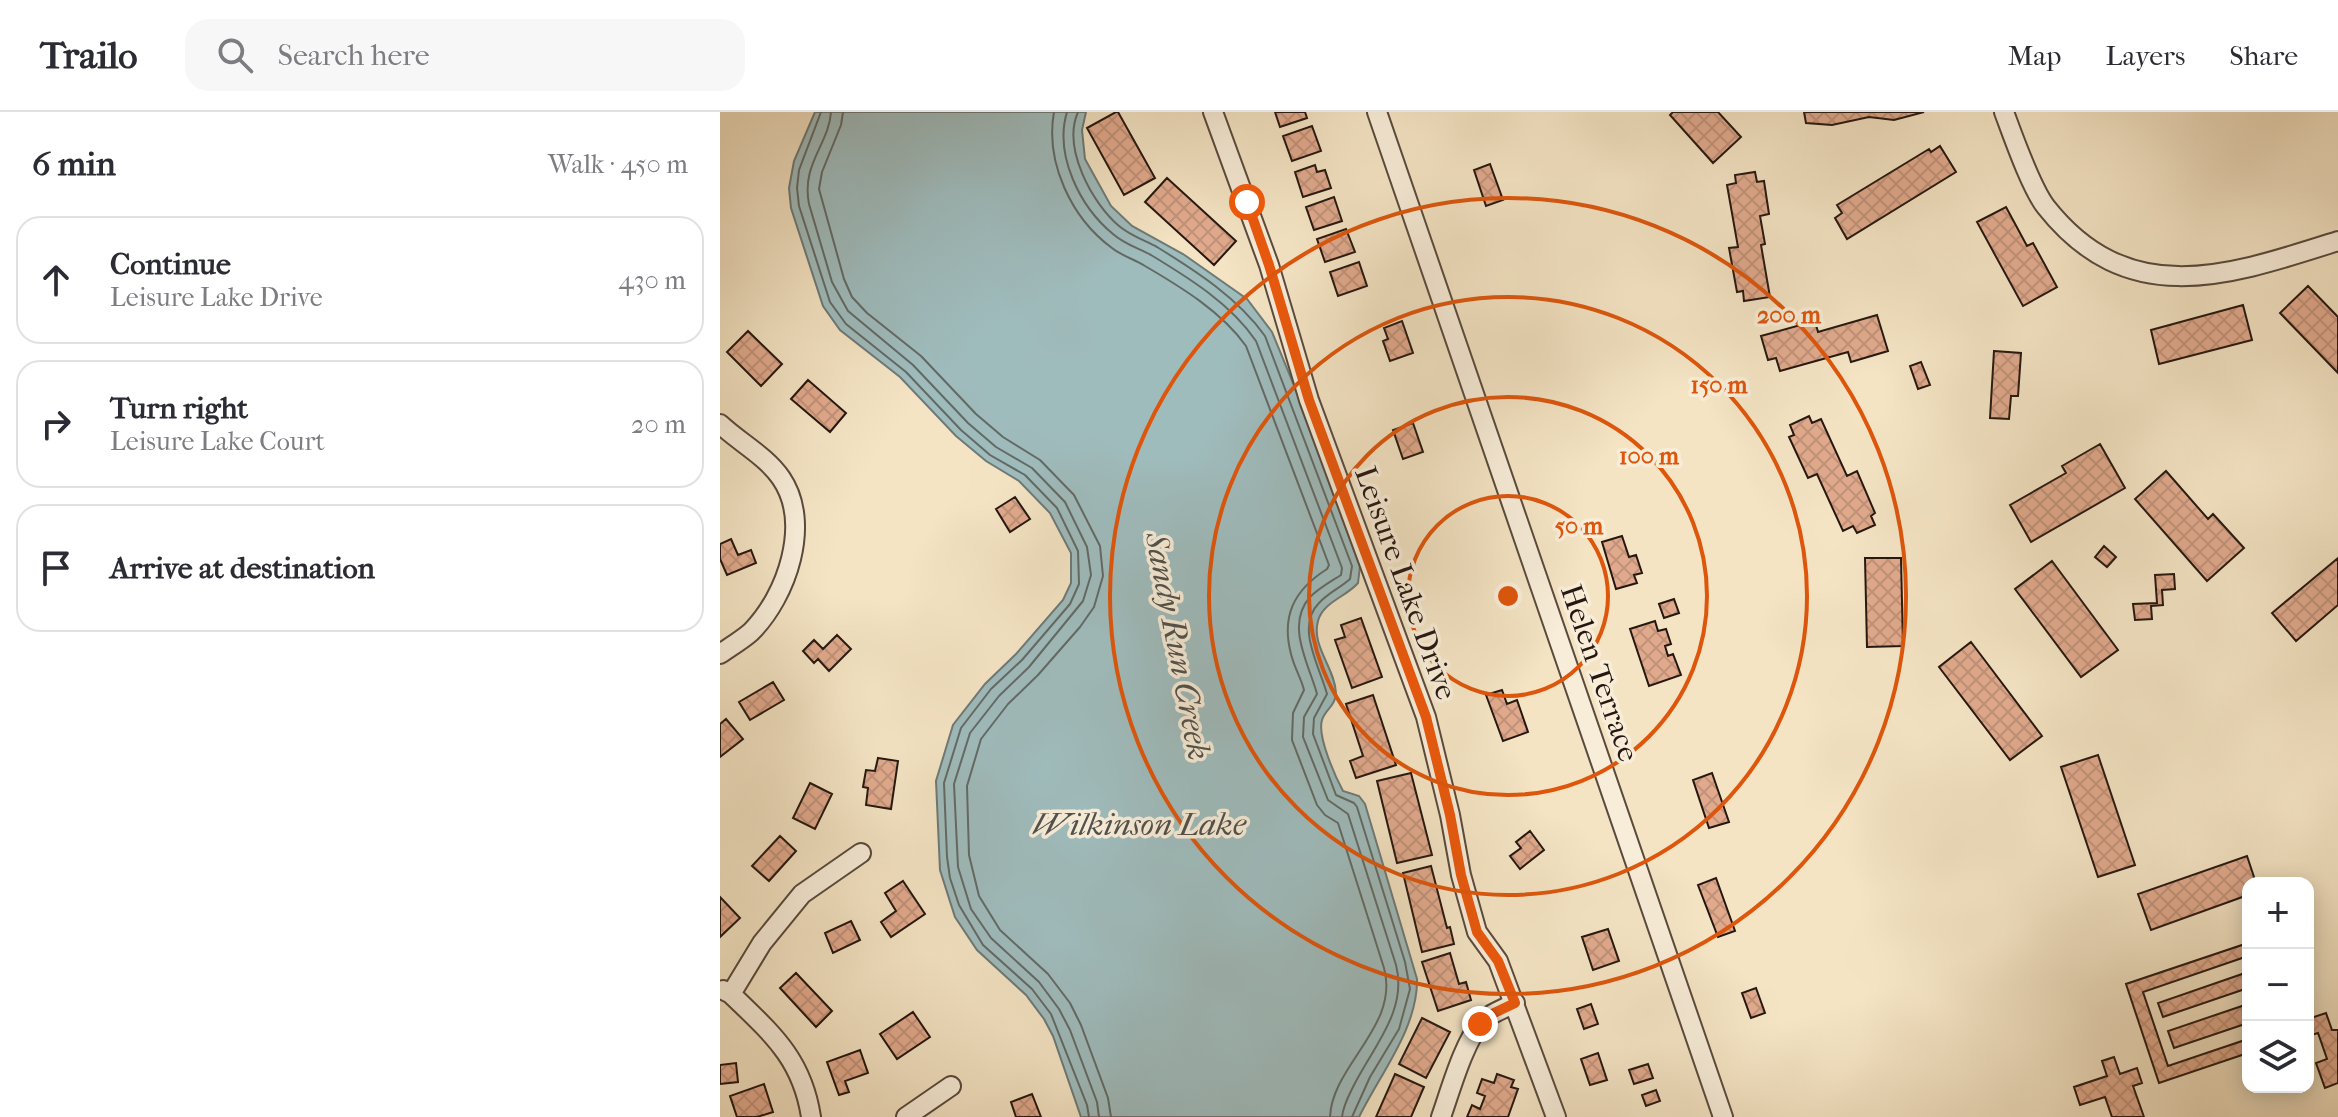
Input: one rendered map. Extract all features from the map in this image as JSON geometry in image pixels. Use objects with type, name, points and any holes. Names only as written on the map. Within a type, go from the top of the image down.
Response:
[{"type":"street","name":"Leisure Lake Drive","points":[[1213,112],[1269,265],[1309,400],[1426,717],[1461,875],[1477,932],[1498,961],[1556,1117]]},
{"type":"street","name":"Helen Terrace","points":[[1377,112],[1723,1117]]},
{"type":"street","points":[[2004,112],[2044,206],[2077,239],[2105,260],[2147,273],[2183,278],[2270,262],[2338,241]]},
{"type":"street","points":[[720,424],[781,478],[795,511],[795,545],[771,606],[750,633],[720,654]]},
{"type":"street","points":[[811,1117],[799,1072],[781,1043],[725,991],[802,894],[861,853]]},
{"type":"street","points":[[1441,1117],[1480,1024],[1492,1014],[1515,1003]]},
{"type":"street","points":[[906,1117],[951,1086]]},
{"type":"water","name":"Wilkinson Lake","points":[[815,112],[1086,112],[1082,130],[1085,159],[1111,206],[1132,226],[1183,254],[1247,299],[1272,332],[1305,412],[1360,566],[1358,583],[1330,604],[1318,621],[1320,648],[1336,693],[1322,720],[1324,746],[1343,791],[1359,796],[1365,804],[1417,979],[1416,997],[1405,1033],[1359,1117],[1081,1117],[1053,1036],[1044,1019],[1026,995],[977,950],[955,917],[940,870],[936,781],[953,725],[985,684],[1063,600],[1071,583],[1071,553],[1050,513],[1019,481],[986,461],[956,436],[900,377],[840,330],[823,306],[791,208],[789,188],[794,161]]},
{"type":"building","points":[[1116,112],[1155,178],[1124,195],[1087,128]]},
{"type":"building","points":[[1275,112],[1305,112],[1307,118],[1280,127]]},
{"type":"building","points":[[1673,112],[1718,112],[1741,137],[1713,163],[1670,115]]},
{"type":"building","points":[[1804,112],[1924,112],[1894,120],[1869,117],[1832,125],[1806,123]]},
{"type":"building","points":[[1312,126],[1321,151],[1292,161],[1283,136]]},
{"type":"building","points":[[1940,146],[1956,172],[1847,239],[1835,218],[1842,213],[1837,205],[1929,149],[1931,152]]},
{"type":"building","points":[[1490,164],[1503,200],[1486,206],[1474,170]]},
{"type":"building","points":[[1315,165],[1317,172],[1325,170],[1331,188],[1303,197],[1295,172]]},
{"type":"building","points":[[1755,172],[1757,182],[1764,181],[1769,214],[1760,216],[1765,244],[1761,245],[1770,297],[1744,301],[1743,291],[1737,292],[1729,248],[1738,247],[1727,185],[1736,183],[1735,175]]},
{"type":"building","points":[[1167,178],[1236,241],[1214,265],[1145,202]]},
{"type":"building","points":[[1334,197],[1342,221],[1314,230],[1306,207]]},
{"type":"building","points":[[2006,207],[2027,246],[2033,243],[2057,287],[2023,306],[1977,222]]},
{"type":"building","points":[[1346,229],[1355,252],[1325,262],[1317,239]]},
{"type":"building","points":[[1359,262],[1367,286],[1338,296],[1330,272]]},
{"type":"building","points":[[2308,286],[2338,317],[2338,373],[2280,313]]},
{"type":"building","points":[[2243,305],[2252,340],[2159,364],[2151,330]]},
{"type":"building","points":[[1877,315],[1888,351],[1851,362],[1848,352],[1780,371],[1776,358],[1768,360],[1761,336],[1815,321],[1818,332]]},
{"type":"building","points":[[1402,321],[1413,353],[1390,361],[1383,341],[1388,339],[1384,328]]},
{"type":"building","points":[[748,331],[782,364],[761,386],[727,352]]},
{"type":"building","points":[[1994,351],[2021,353],[2018,396],[2011,396],[2009,419],[1990,418]]},
{"type":"building","points":[[1921,362],[1930,385],[1918,389],[1910,366]]},
{"type":"building","points":[[808,380],[846,413],[830,432],[791,399]]},
{"type":"building","points":[[1809,416],[1812,423],[1821,419],[1847,476],[1857,471],[1875,513],[1871,516],[1875,525],[1857,533],[1853,526],[1843,531],[1817,474],[1808,478],[1789,437],[1794,435],[1790,425]]},
{"type":"building","points":[[1413,423],[1423,452],[1403,459],[1393,430]]},
{"type":"building","points":[[2100,444],[2125,488],[2031,542],[2010,505],[2066,473],[2062,466]]},
{"type":"building","points":[[2166,471],[2208,519],[2213,514],[2244,548],[2207,581],[2135,499]]},
{"type":"building","points":[[1015,497],[1030,519],[1010,532],[996,509]]},
{"type":"building","points":[[1622,536],[1629,557],[1636,555],[1642,573],[1634,575],[1637,583],[1616,589],[1602,542]]},
{"type":"building","points":[[731,539],[738,555],[751,550],[756,563],[727,575],[720,559],[720,544]]},
{"type":"building","points":[[2104,546],[2116,557],[2107,567],[2095,557]]},
{"type":"building","points":[[1865,558],[1901,558],[1903,646],[1867,647]]},
{"type":"building","points":[[2338,558],[2338,605],[2296,641],[2272,613]]},
{"type":"building","points":[[2052,561],[2118,650],[2081,677],[2015,589]]},
{"type":"building","points":[[2174,574],[2175,589],[2162,590],[2163,605],[2151,606],[2152,619],[2135,620],[2133,604],[2157,603],[2155,575]]},
{"type":"building","points":[[1674,599],[1679,613],[1664,618],[1659,604]]},
{"type":"building","points":[[1361,618],[1382,677],[1352,688],[1335,640],[1345,637],[1341,625]]},
{"type":"building","points":[[1655,621],[1658,631],[1666,629],[1671,644],[1665,646],[1668,656],[1673,654],[1681,675],[1649,686],[1630,629]]},
{"type":"building","points":[[837,635],[851,649],[829,671],[818,659],[814,663],[803,651],[814,640],[823,649]]},
{"type":"building","points":[[1971,642],[2042,736],[2010,760],[1939,667]]},
{"type":"building","points":[[773,682],[784,700],[750,720],[739,702]]},
{"type":"building","points":[[1502,690],[1507,704],[1517,700],[1528,732],[1503,741],[1486,695]]},
{"type":"building","points":[[1373,695],[1396,765],[1356,778],[1350,761],[1363,756],[1346,704]]},
{"type":"building","points":[[726,719],[743,739],[720,757],[720,724]]},
{"type":"building","points":[[2098,755],[2135,865],[2098,877],[2061,767]]},
{"type":"building","points":[[878,758],[898,761],[891,809],[866,805],[868,788],[863,787],[866,770],[875,771]]},
{"type":"building","points":[[1411,773],[1432,855],[1397,863],[1377,781]]},
{"type":"building","points":[[1712,773],[1729,822],[1709,828],[1693,780]]},
{"type":"building","points":[[810,783],[832,794],[815,829],[793,818]]},
{"type":"building","points":[[1530,831],[1544,850],[1520,869],[1510,856],[1521,848],[1516,842]]},
{"type":"building","points":[[780,836],[796,851],[769,881],[752,866]]},
{"type":"building","points":[[2247,856],[2254,877],[2242,877],[2242,897],[2151,930],[2138,894]]},
{"type":"building","points":[[1431,866],[1454,944],[1422,952],[1403,873]]},
{"type":"building","points":[[1716,878],[1735,931],[1718,937],[1698,885]]},
{"type":"building","points":[[903,881],[925,914],[891,937],[881,922],[896,911],[885,893]]},
{"type":"building","points":[[720,897],[740,918],[720,937]]},
{"type":"building","points":[[851,921],[860,940],[833,953],[825,933]]},
{"type":"building","points":[[1608,929],[1619,961],[1593,970],[1582,937]]},
{"type":"building","points":[[2242,945],[2242,958],[2143,992],[2168,1066],[2242,1041],[2242,1055],[2159,1083],[2126,984]]},
{"type":"building","points":[[1450,953],[1459,984],[1466,982],[1471,1000],[1438,1011],[1422,962]]},
{"type":"building","points":[[796,973],[832,1011],[816,1027],[780,988]]},
{"type":"building","points":[[2242,974],[2242,990],[2163,1017],[2158,1003]]},
{"type":"building","points":[[1756,988],[1765,1013],[1751,1018],[1742,993]]},
{"type":"building","points":[[1591,1004],[1598,1024],[1584,1029],[1577,1009]]},
{"type":"building","points":[[2242,1006],[2242,1025],[2174,1048],[2168,1031]]},
{"type":"building","points":[[913,1012],[930,1037],[897,1059],[880,1034]]},
{"type":"building","points":[[2326,1013],[2332,1030],[2338,1030],[2338,1083],[2325,1088],[2316,1063],[2327,1059],[2318,1033],[2314,1034],[2314,1017]]},
{"type":"building","points":[[1422,1018],[1450,1032],[1426,1078],[1399,1064]]},
{"type":"building","points":[[860,1050],[868,1073],[845,1081],[849,1092],[839,1095],[827,1062]]},
{"type":"building","points":[[1598,1053],[1607,1080],[1590,1085],[1581,1059]]},
{"type":"building","points":[[2114,1057],[2120,1074],[2137,1068],[2142,1083],[2133,1086],[2144,1117],[2112,1117],[2105,1097],[2080,1105],[2074,1087],[2107,1076],[2102,1061]]},
{"type":"building","points":[[736,1063],[738,1082],[720,1084],[720,1065]]},
{"type":"building","points":[[1648,1064],[1653,1078],[1634,1084],[1629,1070]]},
{"type":"building","points":[[1395,1074],[1424,1087],[1411,1117],[1376,1117]]},
{"type":"building","points":[[1497,1074],[1514,1080],[1511,1087],[1518,1089],[1508,1117],[1467,1117],[1472,1105],[1480,1109],[1485,1096],[1477,1093],[1482,1079],[1494,1083]]},
{"type":"building","points":[[764,1084],[773,1112],[757,1117],[737,1117],[730,1096]]},
{"type":"building","points":[[1656,1090],[1660,1101],[1646,1106],[1642,1095]]},
{"type":"building","points":[[1032,1094],[1041,1117],[1016,1117],[1011,1102]]},
{"type":"route","points":[[1247,202],[1309,400],[1426,717],[1461,875],[1477,932],[1498,961],[1515,1003],[1492,1014],[1480,1024]]},
{"type":"water label","name":"Sandy Run Creek","points":[[1178,646]]}]
